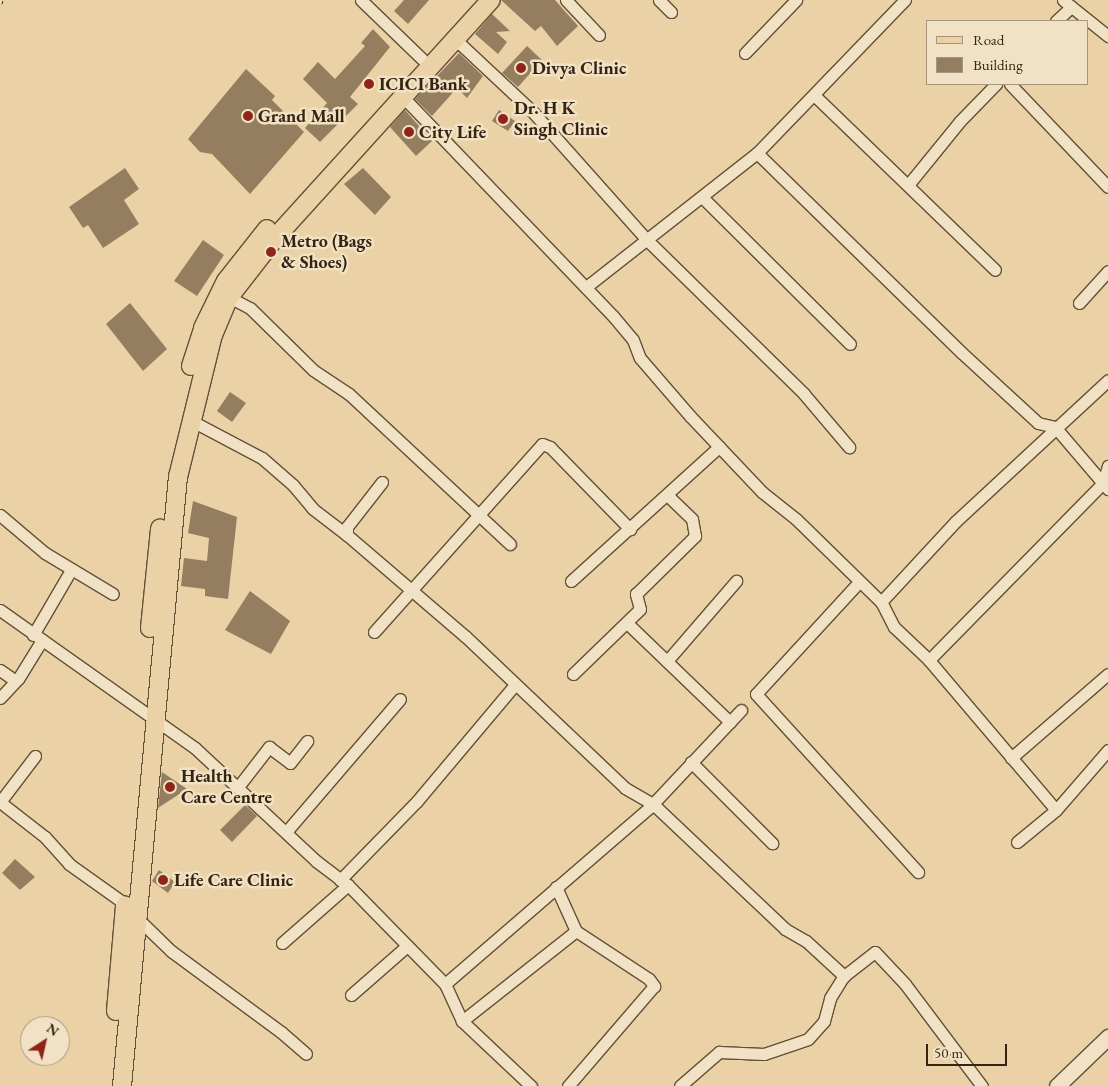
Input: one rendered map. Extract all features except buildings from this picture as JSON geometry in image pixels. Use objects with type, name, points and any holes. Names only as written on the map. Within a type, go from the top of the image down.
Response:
[{"type":"main road","points":[[148,713],[154,580],[170,461],[202,328],[226,281],[251,248],[477,0]]},
{"type":"main road","points":[[110,1086],[131,910],[148,713],[178,477],[203,367],[229,297],[275,238],[491,0]]},
{"type":"main road","points":[[122,1086],[131,910]]},
{"type":"street","points":[[361,0],[422,59]]},
{"type":"street","points":[[566,0],[599,35]]},
{"type":"street","points":[[659,0],[671,12]]},
{"type":"street","points":[[745,53],[796,0]]},
{"type":"street","points":[[586,287],[703,198],[758,153],[816,96],[904,0]]},
{"type":"street","points":[[1057,20],[1067,3],[1108,36]]},
{"type":"street","points":[[454,39],[532,111],[648,240],[804,394],[849,447]]},
{"type":"street","points":[[908,185],[960,121],[995,85]]},
{"type":"street","points":[[1011,85],[1108,187]]},
{"type":"street","points":[[816,96],[995,270]]},
{"type":"street","points":[[403,97],[586,287],[633,340],[640,358],[719,447],[881,602],[894,626],[929,660],[1056,810]]},
{"type":"street","points":[[758,153],[962,353],[1038,423],[1054,427],[1105,486]]},
{"type":"street","points":[[703,198],[850,344]]},
{"type":"street","points":[[1079,303],[1108,271]]},
{"type":"street","points":[[229,297],[269,324],[313,370],[349,394],[451,490],[480,512],[510,544]]},
{"type":"street","points":[[881,602],[956,521],[1054,427],[1108,380]]},
{"type":"street","points":[[190,420],[262,458],[293,485],[314,509],[347,534],[465,636],[514,686],[625,788],[653,804],[785,929],[806,941],[844,976]]},
{"type":"street","points":[[374,632],[542,444],[550,447],[630,529]]},
{"type":"street","points":[[571,581],[719,447]]},
{"type":"street","points":[[929,660],[1105,486],[1108,466]]},
{"type":"street","points":[[347,534],[346,527],[382,482]]},
{"type":"street","points":[[573,674],[640,609],[636,594],[694,536],[692,519],[667,495]]},
{"type":"street","points":[[0,515],[71,570],[113,594]]},
{"type":"street","points":[[0,698],[16,681],[71,570]]},
{"type":"street","points":[[667,661],[736,581]]},
{"type":"street","points":[[859,582],[756,694],[918,872]]},
{"type":"street","points":[[0,610],[148,713],[238,787],[344,883],[445,984],[462,1021],[531,1086]]},
{"type":"street","points":[[627,623],[730,722]]},
{"type":"street","points":[[0,670],[16,681]]},
{"type":"street","points":[[1011,758],[1108,674]]},
{"type":"street","points":[[282,943],[344,883],[514,686]]},
{"type":"street","points":[[286,832],[400,700]]},
{"type":"street","points":[[445,984],[653,804],[741,710]]},
{"type":"street","points":[[238,787],[269,747],[290,763],[307,741]]},
{"type":"street","points":[[1017,842],[1056,810],[1108,750]]},
{"type":"street","points":[[35,756],[0,802],[45,837],[69,864],[131,910],[171,951],[282,1032],[306,1054]]},
{"type":"street","points":[[691,762],[772,843]]},
{"type":"street","points":[[556,887],[576,931],[649,978],[654,986],[568,1086]]},
{"type":"street","points":[[462,1021],[576,931]]},
{"type":"street","points":[[351,996],[407,946]]},
{"type":"street","points":[[680,1086],[719,1052],[764,1054],[808,1039],[824,1021],[830,998],[844,976],[875,952],[905,984],[982,1086]]},
{"type":"street","points":[[1057,1086],[1108,1038]]},
{"type":"place","name":"Divya Clinic","points":[[521,68]]},
{"type":"place","name":"ICICI Bank","points":[[369,84]]},
{"type":"place","name":"Grand Mall","points":[[248,116]]},
{"type":"place","name":"Dr. H K Singh Clinic","points":[[503,119]]},
{"type":"place","name":"City Life","points":[[409,132]]},
{"type":"place","name":"Metro (Bags & Shoes)","points":[[271,252]]},
{"type":"place","name":"Health Care Centre","points":[[170,787]]},
{"type":"place","name":"Life Care Clinic","points":[[163,880]]}]
